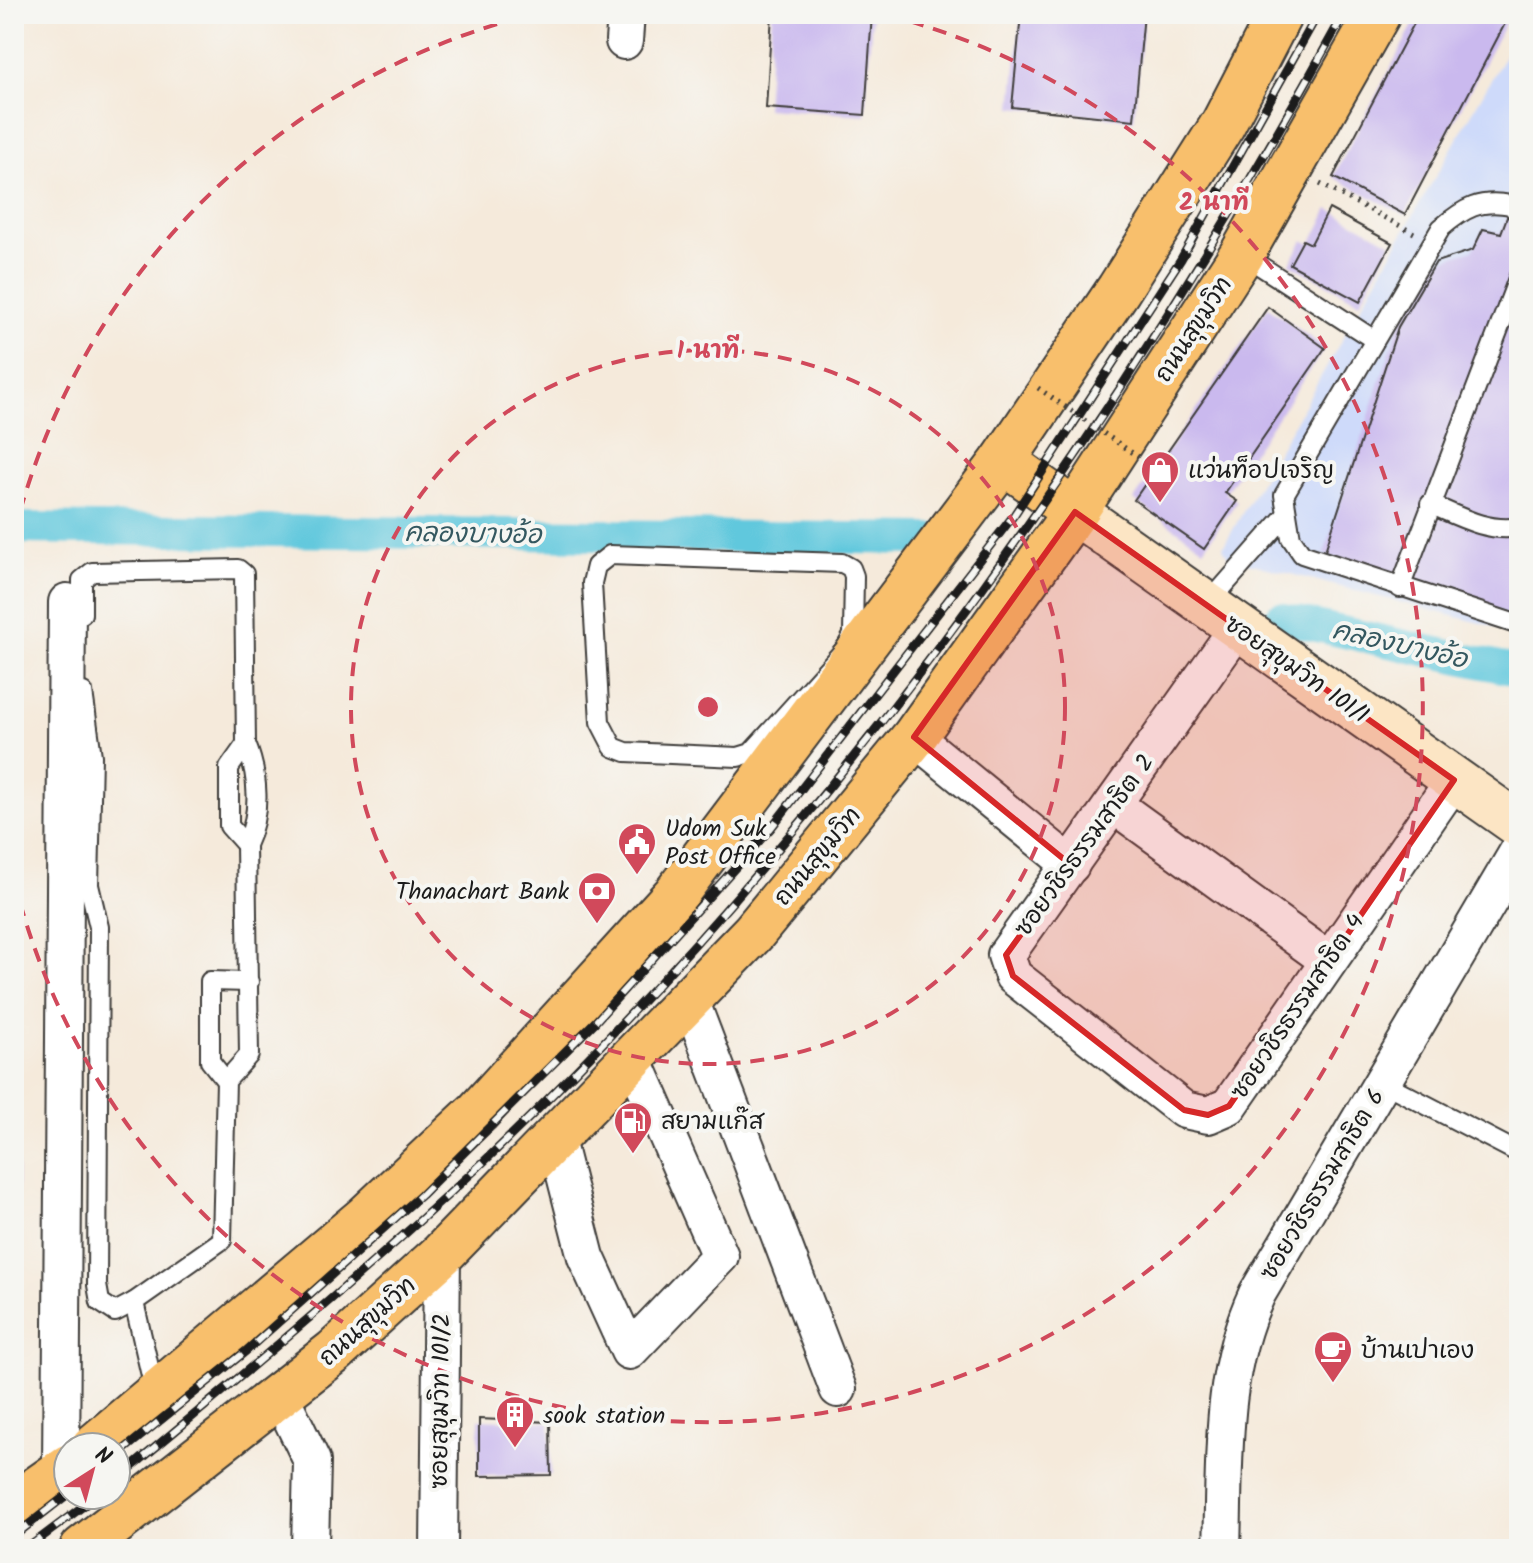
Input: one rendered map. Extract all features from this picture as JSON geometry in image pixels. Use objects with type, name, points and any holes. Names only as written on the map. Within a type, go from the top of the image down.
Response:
[{"type":"main road","points":[[113,1431],[366,1217],[478,1112],[675,895],[810,702],[1003,461],[1119,289],[1223,124],[1280,14]]},
{"type":"main road","name":"ถนนสุขุมวิท","points":[[82,1549],[334,1352],[442,1254],[754,932],[914,737],[1075,512],[1242,254],[1378,14]]},
{"type":"main road","points":[[1003,461],[1075,512]]},
{"type":"main road","points":[[14,1505],[52,1478]]},
{"type":"street","name":"ซอยสุขุมวิท 101/1","points":[[1075,512],[1519,825]]},
{"type":"street","points":[[67,602],[74,1431]]},
{"type":"street","name":"ซอยวชิรธรรมสาธิต 2","points":[[1099,1043],[1013,976],[1006,955],[1114,805],[1222,617]]},
{"type":"street","points":[[914,737],[1071,865]]},
{"type":"street","name":"ซอยวชิรธรรมสาธิต 4","points":[[1099,1043],[1184,1110],[1208,1115],[1229,1106],[1454,780]]},
{"type":"street","points":[[1114,805],[1328,960]]},
{"type":"street","name":"ซอยวชิรธรรมสาธิต 6","points":[[1222,1549],[1228,1382],[1241,1327],[1257,1294],[1519,850]]},
{"type":"street","points":[[689,997],[838,1389]]},
{"type":"street","points":[[555,1136],[586,1257],[602,1299],[629,1351],[720,1256],[632,1056]]},
{"type":"street","name":"ซอยสุขุมวิท 101/2","points":[[439,1549],[442,1254]]},
{"type":"street","points":[[280,1395],[312,1461],[310,1549]]},
{"type":"lane","points":[[1519,214],[1511,205],[1481,203],[1462,209],[1431,242],[1284,495],[1291,538],[1302,554],[1519,625]]},
{"type":"lane","points":[[1242,254],[1373,339]]},
{"type":"lane","points":[[1400,588],[1519,276]]},
{"type":"lane","points":[[1430,504],[1468,520],[1504,530],[1519,527]]},
{"type":"lane","points":[[1222,617],[1286,515]]},
{"type":"lane","points":[[610,555],[842,563],[851,568],[854,576],[853,635],[810,702],[751,753],[738,757],[626,752],[613,747],[600,722],[592,583],[596,566],[610,555]]},
{"type":"lane","points":[[242,571],[246,744],[256,767],[255,826],[246,845],[249,1055],[226,1081],[222,1240],[115,1312],[100,1302],[97,1285],[99,927],[89,885],[92,756],[83,709],[82,608],[82,580],[86,574],[242,571]]},
{"type":"lane","points":[[246,744],[229,768],[229,826],[246,845]]},
{"type":"lane","points":[[226,1081],[210,1061],[210,981],[249,982]]},
{"type":"lane","points":[[1382,1082],[1519,1153]]},
{"type":"lane","points":[[134,1302],[156,1396]]},
{"type":"path","points":[[1291,168],[1431,242]]},
{"type":"path","points":[[1038,388],[1147,463]]},
{"type":"highlighted area","points":[[1075,512],[1454,780],[1229,1106],[1208,1115],[1184,1110],[1013,976],[1006,955],[1071,865],[914,737]]},
{"type":"shaded area","points":[[1519,31],[1519,633],[1229,558],[1223,547]]},
{"type":"building","points":[[772,14],[872,14],[865,115],[766,108]]},
{"type":"building","points":[[1021,14],[1144,14],[1134,120],[1012,107]]},
{"type":"building","points":[[1419,14],[1510,14],[1405,215],[1333,177]]},
{"type":"building","points":[[1519,185],[1519,618],[1324,554],[1398,327],[1436,262],[1473,250],[1483,229],[1501,233]]},
{"type":"building","points":[[1329,209],[1392,243],[1360,302],[1290,264],[1303,240],[1311,244]]},
{"type":"building","points":[[1268,307],[1325,348],[1225,493],[1237,501],[1204,549],[1134,500]]},
{"type":"building","points":[[14,1137],[18,1137],[18,1406],[14,1406]]},
{"type":"building","name":"sook station","points":[[479,1419],[550,1422],[551,1475],[479,1476]]},
{"type":"waterway","name":"คลองบางอ้อ","points":[[14,528],[931,539]]},
{"type":"waterway","name":"คลองบางอ้อ","points":[[1280,618],[1519,671]]},
{"type":"railway","points":[[132,1443],[246,1351],[421,1195],[595,1022],[771,828],[1014,515],[1181,259],[1318,14]]},
{"type":"railway","points":[[132,1467],[343,1289],[475,1170],[604,1042],[727,908],[844,769],[955,626],[1060,478],[1160,327],[1255,172],[1344,14]]},
{"type":"railway","points":[[14,1536],[52,1506]]},
{"type":"railway","points":[[26,1549],[77,1511]]},
{"type":"place","name":"แว่นท็อปเจริญ","points":[[1160,504]]},
{"type":"place","name":"Udom Suk Post Office","points":[[637,876]]},
{"type":"place","name":"Thanachart Bank","points":[[597,925]]},
{"type":"place","name":"สยามแก๊ส","points":[[633,1155]]},
{"type":"place","name":"บ้านเปาเอง","points":[[1333,1384]]},
{"type":"place","name":"sook station","points":[[515,1449]]}]
